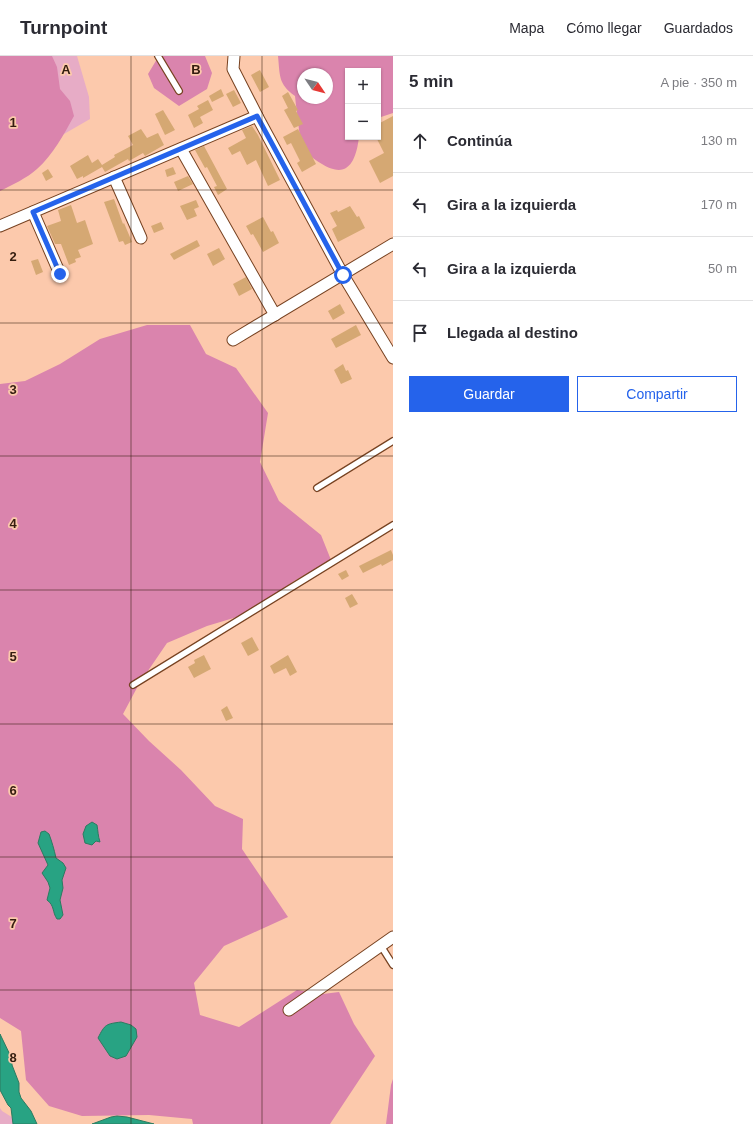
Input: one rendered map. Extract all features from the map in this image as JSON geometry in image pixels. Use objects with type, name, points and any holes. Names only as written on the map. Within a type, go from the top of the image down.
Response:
[{"type":"street","points":[[234,56],[232,69],[343,275],[393,358]]},
{"type":"street","points":[[0,226],[257,116]]},
{"type":"street","points":[[181,148],[275,315]]},
{"type":"street","points":[[114,177],[141,238]]},
{"type":"street","points":[[33,212],[60,274]]},
{"type":"street","points":[[232,340],[393,244]]},
{"type":"street","points":[[289,1010],[393,937]]},
{"type":"lane","points":[[158,56],[179,91]]},
{"type":"lane","points":[[317,488],[393,440]]},
{"type":"lane","points":[[132,685],[393,525]]},
{"type":"lane","points":[[381,946],[393,965]]},
{"type":"shaded area","points":[[0,56],[77,56],[89,97],[90,119],[0,171]]},
{"type":"shaded area","points":[[0,56],[52,56],[57,67],[60,89],[70,101],[74,116],[58,144],[43,163],[29,175],[0,191]]},
{"type":"shaded area","points":[[155,56],[205,56],[212,73],[207,89],[179,106],[154,88],[148,74],[157,59]]},
{"type":"shaded area","points":[[278,56],[393,56],[393,113],[381,117],[381,68],[345,68],[345,140],[359,140],[358,146],[356,154],[349,166],[338,170],[331,168],[312,157],[302,146],[300,141],[295,96],[285,87],[280,74]]},
{"type":"shaded area","points":[[147,325],[190,325],[206,354],[236,368],[268,413],[260,462],[279,501],[321,535],[331,560],[294,581],[247,614],[207,626],[167,643],[139,684],[123,714],[149,741],[181,770],[215,806],[243,819],[242,849],[288,917],[224,946],[194,983],[200,1015],[239,1027],[297,990],[323,994],[339,992],[354,1024],[375,1056],[330,1124],[193,1124],[192,1119],[149,1115],[82,1116],[49,1106],[26,1080],[21,1031],[0,1018],[0,384],[25,381],[60,364],[100,339]]},
{"type":"shaded area","points":[[92,822],[97,825],[100,842],[96,841],[92,845],[85,843],[83,834],[86,826]]},
{"type":"shaded area","points":[[45,831],[49,834],[56,858],[63,863],[66,868],[62,880],[63,888],[60,900],[63,915],[60,919],[57,919],[51,905],[47,900],[50,888],[42,873],[48,865],[38,843],[41,832]]},
{"type":"shaded area","points":[[121,1022],[131,1025],[136,1029],[137,1037],[126,1056],[117,1059],[110,1056],[98,1038],[104,1027],[112,1023]]},
{"type":"shaded area","points":[[0,1034],[12,1059],[12,1065],[19,1083],[21,1098],[31,1111],[37,1124],[13,1124],[11,1108],[0,1090]]},
{"type":"shaded area","points":[[393,1079],[393,1124],[386,1124],[391,1085]]},
{"type":"shaded area","points":[[0,1108],[2,1111],[23,1124],[0,1124]]},
{"type":"shaded area","points":[[117,1116],[127,1117],[154,1124],[92,1124]]},
{"type":"building","points":[[260,70],[269,87],[260,92],[251,75]]},
{"type":"building","points":[[221,89],[224,96],[212,102],[209,96]]},
{"type":"building","points":[[234,90],[241,103],[233,107],[226,94]]},
{"type":"building","points":[[288,92],[298,110],[296,111],[303,124],[294,128],[284,110],[288,108],[282,96]]},
{"type":"building","points":[[208,100],[213,110],[200,117],[203,123],[194,128],[188,115],[199,109],[197,106]]},
{"type":"building","points":[[163,110],[175,130],[165,135],[155,114]]},
{"type":"building","points":[[393,116],[393,176],[380,183],[369,161],[384,153],[378,140],[381,140],[381,122]]},
{"type":"building","points":[[252,126],[280,180],[268,186],[256,160],[247,165],[240,151],[232,155],[228,148],[246,138],[242,130]]},
{"type":"building","points":[[141,129],[147,138],[158,133],[164,145],[145,156],[143,153],[129,161],[128,159],[105,172],[102,167],[83,178],[83,176],[77,179],[70,166],[88,155],[92,163],[98,159],[102,165],[115,157],[114,155],[133,145],[128,136]]},
{"type":"building","points":[[298,129],[316,164],[302,172],[297,163],[300,161],[291,143],[287,145],[283,137]]},
{"type":"building","points":[[204,146],[227,189],[218,195],[214,187],[217,186],[207,167],[205,168],[195,150]]},
{"type":"building","points":[[173,167],[176,174],[167,177],[165,170]]},
{"type":"building","points":[[48,169],[53,177],[46,181],[42,173]]},
{"type":"building","points":[[188,176],[193,184],[178,191],[174,182]]},
{"type":"building","points":[[114,199],[123,224],[124,223],[132,242],[125,245],[123,241],[119,242],[104,202]]},
{"type":"building","points":[[196,200],[199,207],[194,209],[197,216],[187,220],[180,206]]},
{"type":"building","points":[[71,205],[77,223],[85,220],[93,244],[78,250],[81,257],[75,259],[76,262],[69,265],[61,244],[55,244],[47,226],[61,221],[58,210]]},
{"type":"building","points":[[350,206],[357,217],[359,216],[365,228],[338,242],[332,229],[337,226],[330,213],[337,210],[338,212]]},
{"type":"building","points":[[263,217],[279,243],[263,252],[253,234],[251,235],[246,226]]},
{"type":"building","points":[[161,222],[164,229],[154,233],[151,226]]},
{"type":"building","points":[[197,240],[200,246],[174,260],[170,254]]},
{"type":"building","points":[[219,248],[225,259],[213,266],[207,254]]},
{"type":"building","points":[[38,259],[43,272],[36,275],[31,261]]},
{"type":"building","points":[[246,277],[252,289],[239,296],[233,284]]},
{"type":"building","points":[[340,304],[345,313],[333,320],[328,311]]},
{"type":"building","points":[[356,325],[361,335],[336,348],[331,339]]},
{"type":"building","points":[[343,364],[346,371],[348,370],[352,379],[341,384],[334,370]]},
{"type":"building","points":[[391,550],[393,560],[363,573],[359,566]]},
{"type":"building","points":[[346,570],[349,576],[342,580],[338,574]]},
{"type":"building","points":[[352,594],[358,604],[350,608],[345,598]]},
{"type":"building","points":[[252,637],[259,650],[248,656],[241,643]]},
{"type":"building","points":[[204,655],[211,669],[194,678],[188,667],[195,663],[194,660]]},
{"type":"building","points":[[288,655],[297,672],[290,676],[286,668],[274,674],[270,666]]},
{"type":"building","points":[[227,706],[233,718],[226,721],[221,710]]},
{"type":"route","points":[[60,274],[33,212],[257,116],[343,275]]}]
